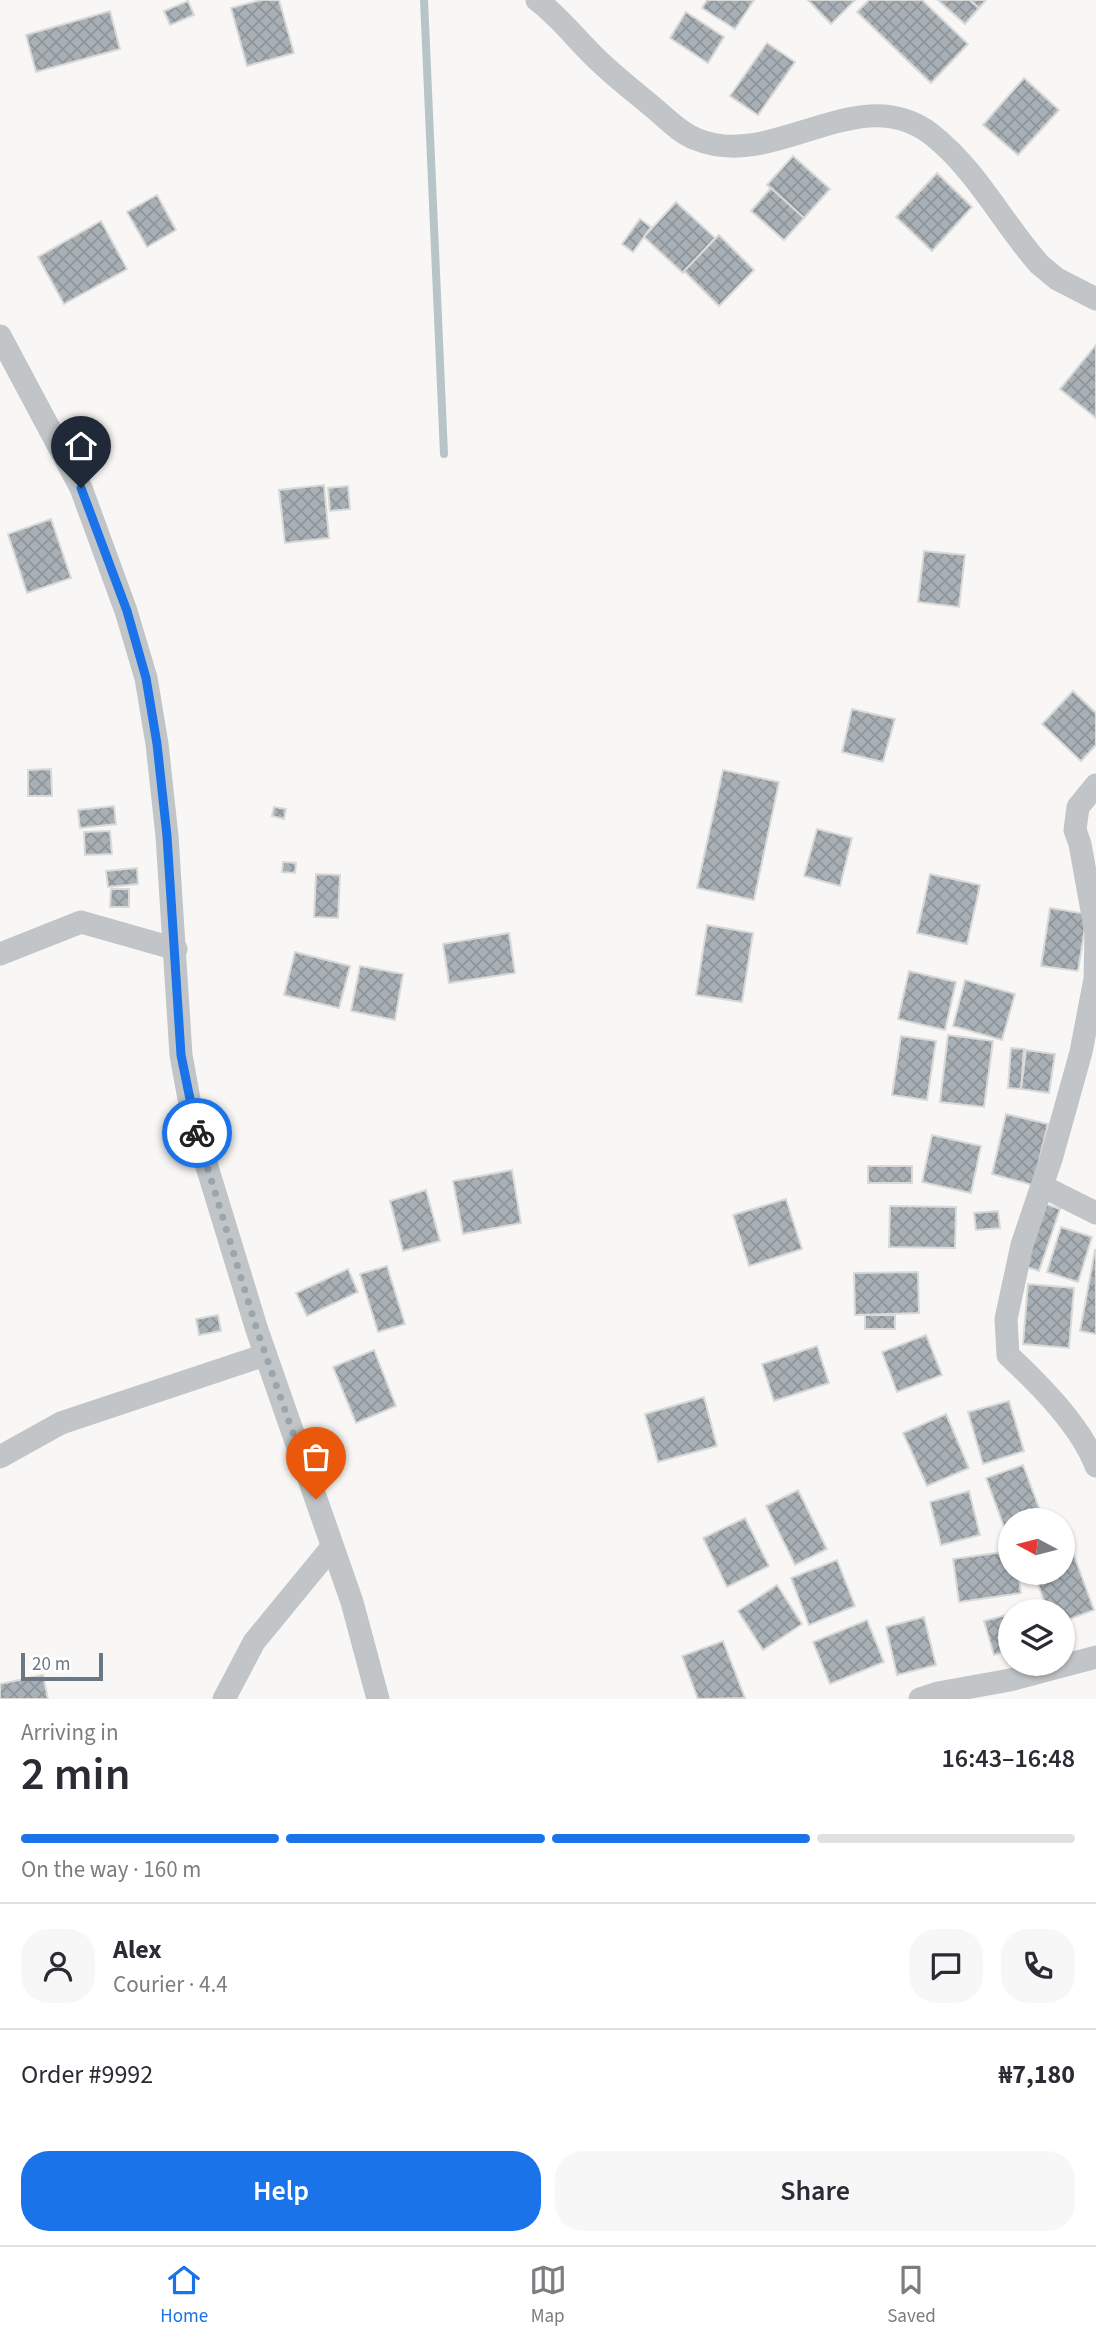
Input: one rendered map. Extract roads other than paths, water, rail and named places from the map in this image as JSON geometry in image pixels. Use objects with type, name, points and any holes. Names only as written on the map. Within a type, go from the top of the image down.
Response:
[{"type":"street","points":[[537,0],[559,16],[599,62],[694,139],[728,147],[750,146],[827,124],[866,117],[898,117],[912,122],[954,153],[1039,264],[1057,279],[1096,299]]},
{"type":"street","points":[[0,336],[81,488],[127,611],[146,678],[164,810],[176,948],[181,1055],[193,1121],[265,1354],[352,1602],[379,1699]]},
{"type":"street","points":[[1096,785],[1078,807],[1075,830],[1080,844],[1096,933],[1095,979],[1081,1052],[1022,1245],[1006,1319],[1008,1355],[1042,1387],[1090,1450],[1096,1466]]},
{"type":"street","points":[[0,954],[81,922],[176,948]]},
{"type":"street","points":[[1042,1186],[1096,1213]]},
{"type":"street","points":[[0,1457],[61,1423],[265,1354]]},
{"type":"street","points":[[224,1699],[254,1642],[332,1547]]},
{"type":"street","points":[[920,1699],[937,1693],[1010,1680],[1096,1657]]},
{"type":"waterway","points":[[424,0],[444,454]]}]
